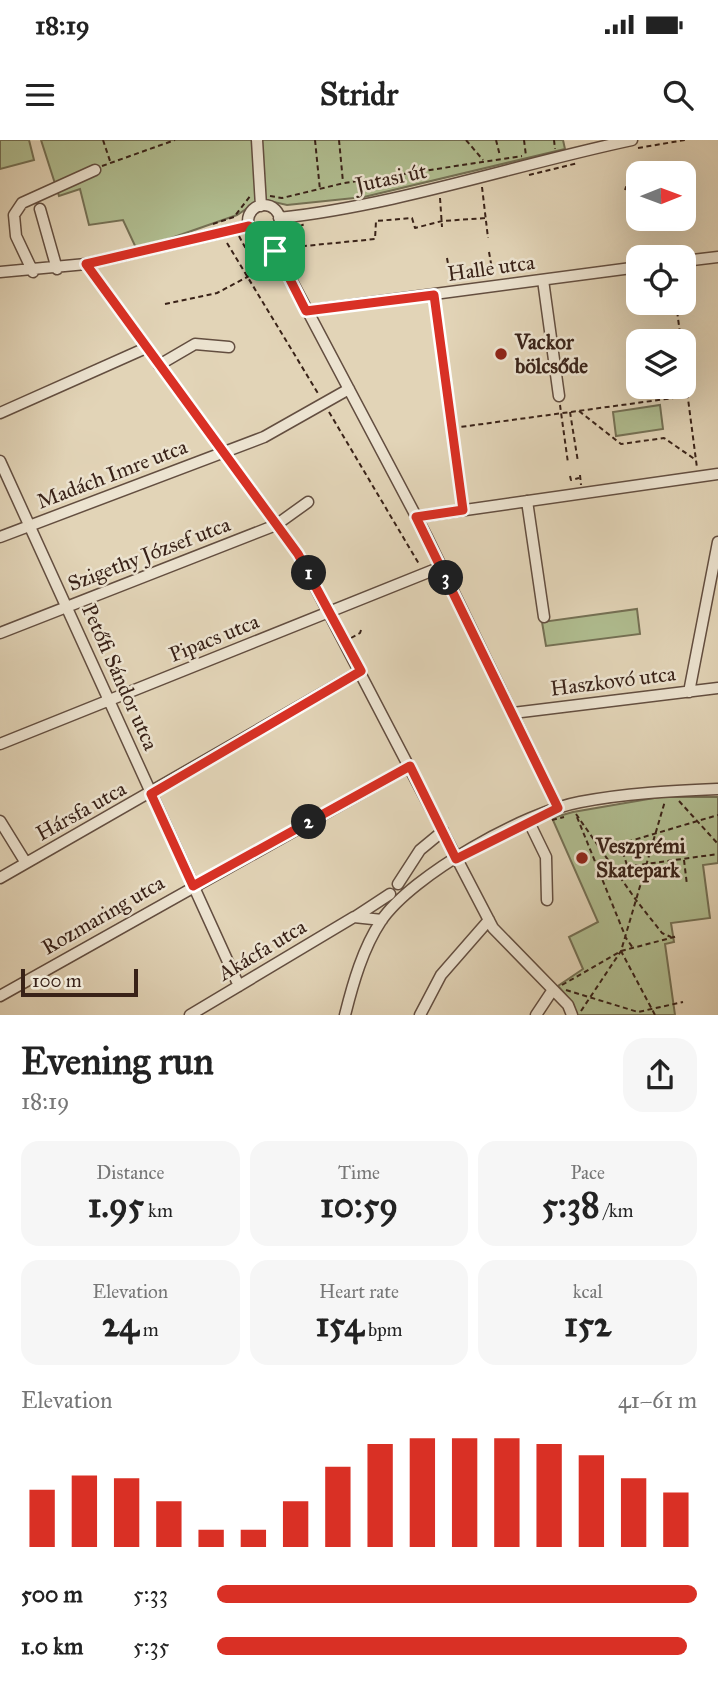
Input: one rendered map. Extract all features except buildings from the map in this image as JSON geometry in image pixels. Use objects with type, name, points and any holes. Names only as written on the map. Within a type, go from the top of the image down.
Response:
[{"type":"street","points":[[256,140],[262,200],[279,218],[278,227],[268,236]]},
{"type":"street","name":"Jutasi út","points":[[279,218],[310,215],[634,144]]},
{"type":"street","points":[[33,271],[16,236],[14,215],[22,203],[95,170]]},
{"type":"street","points":[[243,227],[250,213],[262,200]]},
{"type":"street","points":[[40,209],[57,269]]},
{"type":"street","points":[[0,272],[57,269],[86,264],[243,227],[254,234],[268,236]]},
{"type":"street","points":[[268,236],[416,517],[561,812]]},
{"type":"street","points":[[696,260],[718,257]]},
{"type":"street","points":[[86,264],[298,554],[346,641],[489,920],[499,936],[556,989],[572,1015]]},
{"type":"street","name":"Halle utca","points":[[306,311],[626,269]]},
{"type":"street","points":[[543,280],[559,396]]},
{"type":"street","points":[[159,365],[195,344],[229,347]]},
{"type":"street","points":[[0,413],[146,348]]},
{"type":"street","name":"Madách Imre utca","points":[[0,537],[264,437],[349,389]]},
{"type":"street","name":"Petőfi Sándor utca","points":[[0,461],[239,986]]},
{"type":"street","points":[[416,517],[718,474]]},
{"type":"street","points":[[527,501],[544,617]]},
{"type":"street","name":"Szigethy József utca","points":[[0,633],[276,525],[308,502]]},
{"type":"street","points":[[689,692],[718,542]]},
{"type":"street","name":"Pipacs utca","points":[[0,744],[441,568]]},
{"type":"street","name":"Hársfa utca","points":[[0,878],[151,794],[361,671]]},
{"type":"street","name":"Haszkovó utca","points":[[513,713],[718,688]]},
{"type":"street","name":"Rozmaring utca","points":[[0,996],[410,766]]},
{"type":"street","points":[[345,1015],[356,977],[382,920],[424,879],[456,859],[528,820],[605,798],[718,789]]},
{"type":"street","points":[[528,820],[546,856],[547,900]]},
{"type":"street","points":[[0,821],[26,863]]},
{"type":"street","points":[[398,884],[420,850],[443,831]]},
{"type":"street","name":"Akácfa utca","points":[[190,1015],[390,894]]},
{"type":"street","points":[[354,918],[382,920]]},
{"type":"street","points":[[420,1015],[441,975],[489,920]]},
{"type":"street","points":[[536,1015],[556,989]]},
{"type":"path","points":[[103,140],[111,162],[175,140]]},
{"type":"path","points":[[315,140],[320,191]]},
{"type":"path","points":[[339,140],[344,183]]},
{"type":"path","points":[[466,140],[483,160]]},
{"type":"path","points":[[496,140],[500,157]]},
{"type":"path","points":[[208,226],[234,217],[248,195],[262,200],[282,198],[320,191],[344,183],[444,170],[500,157],[526,156],[524,140]]},
{"type":"path","points":[[554,140],[556,150]]},
{"type":"path","points":[[634,144],[685,140]]},
{"type":"path","points":[[481,176],[488,238]]},
{"type":"path","points":[[440,187],[442,227]]},
{"type":"path","points":[[243,227],[246,249],[275,251],[375,239],[376,221],[412,218],[415,228],[442,221],[486,218]]},
{"type":"path","points":[[489,252],[492,269]]},
{"type":"path","points":[[447,258],[450,275]]},
{"type":"path","points":[[165,304],[217,293],[251,275]]},
{"type":"path","points":[[434,295],[463,510]]},
{"type":"path","points":[[453,428],[666,399]]},
{"type":"path","points":[[688,399],[698,477]]},
{"type":"path","points":[[578,411],[621,443],[664,438],[696,460]]},
{"type":"path","points":[[570,412],[578,462]]},
{"type":"path","points":[[561,413],[568,463]]},
{"type":"path","points":[[570,476],[571,480],[580,478]]},
{"type":"path","points":[[346,641],[360,633],[362,627]]},
{"type":"path","points":[[579,1015],[588,997],[621,951],[665,800]]},
{"type":"path","points":[[678,800],[718,844]]},
{"type":"path","points":[[575,813],[586,810]]},
{"type":"path","points":[[552,820],[561,812]]},
{"type":"path","points":[[575,813],[636,900],[662,933],[671,937]]},
{"type":"path","points":[[575,813],[626,938],[633,948]]},
{"type":"path","points":[[602,850],[718,815]]},
{"type":"path","points":[[620,844],[628,866]]},
{"type":"path","points":[[616,868],[718,854]]},
{"type":"path","points":[[684,859],[687,885]]},
{"type":"path","points":[[556,989],[621,951],[678,936]]},
{"type":"path","points":[[621,951],[655,1015]]},
{"type":"path","points":[[556,989],[638,1012],[683,1002]]},
{"type":"green space","points":[[0,140],[29,140],[34,160],[0,169]]},
{"type":"green space","points":[[41,140],[563,140],[565,149],[364,197],[287,205],[261,199],[237,215],[137,250],[123,220],[89,225],[80,189],[59,196]]},
{"type":"green space","points":[[660,405],[663,429],[616,436],[613,412]]},
{"type":"green space","points":[[637,609],[640,634],[546,646],[542,622]]},
{"type":"green space","points":[[660,797],[718,797],[718,863],[703,865],[710,918],[671,923],[674,942],[665,944],[675,1015],[574,1015],[570,1000],[558,986],[583,969],[569,937],[598,922],[552,818]]},
{"type":"place","name":"Vackor bölcsőde","points":[[501,354]]},
{"type":"place","name":"Veszprémi Skatepark","points":[[582,858]]},
{"type":"route","points":[[249,226],[254,234],[268,236],[275,251],[306,311],[434,295],[463,510],[416,517],[558,808],[505,831],[456,859],[410,766],[193,886],[151,794],[361,671],[298,554],[86,264],[190,242],[249,226]]}]
